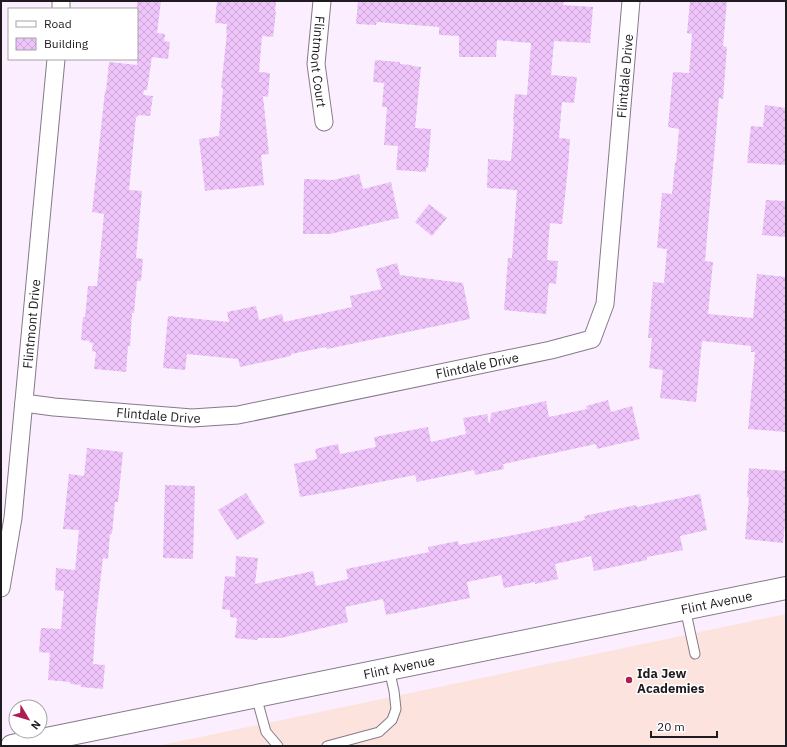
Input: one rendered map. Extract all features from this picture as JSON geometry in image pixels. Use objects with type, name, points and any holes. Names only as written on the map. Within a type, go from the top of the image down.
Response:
[{"type":"street","name":"Flintmont Court","points":[[322,1],[316,64],[324,122]]},
{"type":"street","name":"Flintdale Drive","points":[[24,403],[54,407],[192,418],[238,415],[552,350],[592,339],[605,304],[631,1]]},
{"type":"street","name":"Flintmont Drive","points":[[1,588],[13,518],[56,60]]},
{"type":"street","name":"Flint Avenue","points":[[12,746],[786,588]]},
{"type":"lane","points":[[685,608],[695,654]]},
{"type":"lane","points":[[327,746],[379,732],[392,720],[396,709],[389,669]]},
{"type":"lane","points":[[256,696],[266,732],[278,746]]},
{"type":"shaded area","name":"Ida Jew Academies","points":[[786,614],[786,746],[157,746]]},
{"type":"building","points":[[137,1],[161,1],[157,33],[165,34],[164,41],[170,42],[168,59],[152,57],[147,90],[144,90],[143,95],[153,96],[150,116],[138,115],[138,117],[136,117],[129,190],[142,191],[136,258],[143,259],[141,281],[137,281],[134,313],[132,313],[130,346],[128,346],[126,372],[94,369],[96,352],[92,351],[93,343],[90,343],[90,341],[81,340],[88,286],[97,286],[104,214],[92,212],[109,62],[137,65]]},
{"type":"building","points":[[217,1],[276,1],[273,37],[262,36],[259,72],[270,73],[268,97],[263,96],[269,154],[261,155],[264,185],[205,191],[199,139],[219,136],[223,88],[221,88],[227,33],[227,24],[215,23]]},
{"type":"building","points":[[358,1],[564,1],[563,5],[593,7],[590,43],[554,41],[551,75],[577,77],[574,103],[562,102],[559,138],[570,139],[568,168],[562,224],[550,223],[547,260],[558,261],[556,284],[549,283],[546,314],[504,310],[508,258],[512,258],[517,190],[487,188],[488,159],[511,161],[515,94],[527,95],[531,43],[497,40],[496,57],[459,57],[459,36],[439,35],[439,27],[377,22],[376,25],[356,24]]},
{"type":"building","points":[[690,1],[727,1],[723,46],[727,47],[723,99],[719,98],[705,261],[713,262],[708,314],[753,318],[757,274],[786,277],[786,432],[748,429],[755,352],[751,352],[751,346],[702,341],[696,402],[660,398],[663,370],[649,368],[652,338],[648,338],[653,282],[664,283],[667,249],[657,248],[662,193],[672,194],[679,129],[668,127],[673,72],[689,73],[692,34],[687,33]]},
{"type":"building","points":[[375,60],[400,62],[400,64],[421,67],[415,128],[431,129],[428,168],[426,167],[426,172],[396,170],[398,146],[384,145],[387,107],[382,107],[384,83],[373,82]]},
{"type":"building","points":[[765,105],[786,108],[786,165],[747,163],[751,126],[763,127]]},
{"type":"building","points":[[359,174],[363,189],[391,182],[399,218],[330,234],[303,234],[304,179],[333,180]]},
{"type":"building","points":[[766,200],[786,201],[786,237],[762,235]]},
{"type":"building","points":[[429,204],[447,218],[432,236],[415,222]]},
{"type":"building","points":[[397,263],[400,275],[463,283],[470,319],[327,349],[326,347],[291,354],[291,356],[240,367],[238,359],[187,354],[185,370],[163,368],[168,316],[229,322],[227,312],[256,306],[259,320],[282,314],[284,322],[352,307],[350,296],[382,289],[376,269]]},
{"type":"building","points":[[608,400],[611,412],[632,406],[640,439],[597,449],[596,444],[503,464],[504,469],[475,475],[474,470],[417,482],[415,475],[300,497],[294,464],[317,459],[315,449],[338,444],[340,454],[376,447],[374,437],[428,427],[431,442],[466,434],[463,418],[487,414],[490,423],[491,413],[546,401],[549,417],[587,409],[586,406]]},
{"type":"building","points":[[87,448],[123,452],[118,502],[115,502],[108,559],[103,558],[96,618],[93,664],[105,665],[103,689],[81,687],[81,685],[70,684],[70,682],[48,680],[50,653],[39,652],[41,628],[61,629],[64,591],[55,590],[56,568],[75,570],[79,530],[63,529],[69,474],[84,476]]},
{"type":"building","points":[[749,468],[786,471],[786,514],[783,543],[745,539],[749,497],[747,497]]},
{"type":"building","points":[[165,485],[195,486],[193,559],[163,558]]},
{"type":"building","points":[[246,493],[265,523],[237,540],[218,510]]},
{"type":"building","points":[[700,494],[707,530],[680,536],[683,550],[647,557],[647,560],[594,571],[591,556],[555,564],[558,579],[535,584],[535,582],[504,588],[501,575],[467,582],[470,598],[386,615],[383,599],[345,607],[348,622],[281,638],[258,638],[257,640],[235,638],[237,618],[230,617],[230,610],[222,609],[225,576],[235,577],[236,556],[258,558],[255,584],[313,571],[316,586],[348,579],[346,569],[429,552],[428,547],[458,541],[459,545],[514,535],[585,520],[584,516]]},
{"type":"place","name":"Ida Jew Academies","points":[[629,680]]}]
